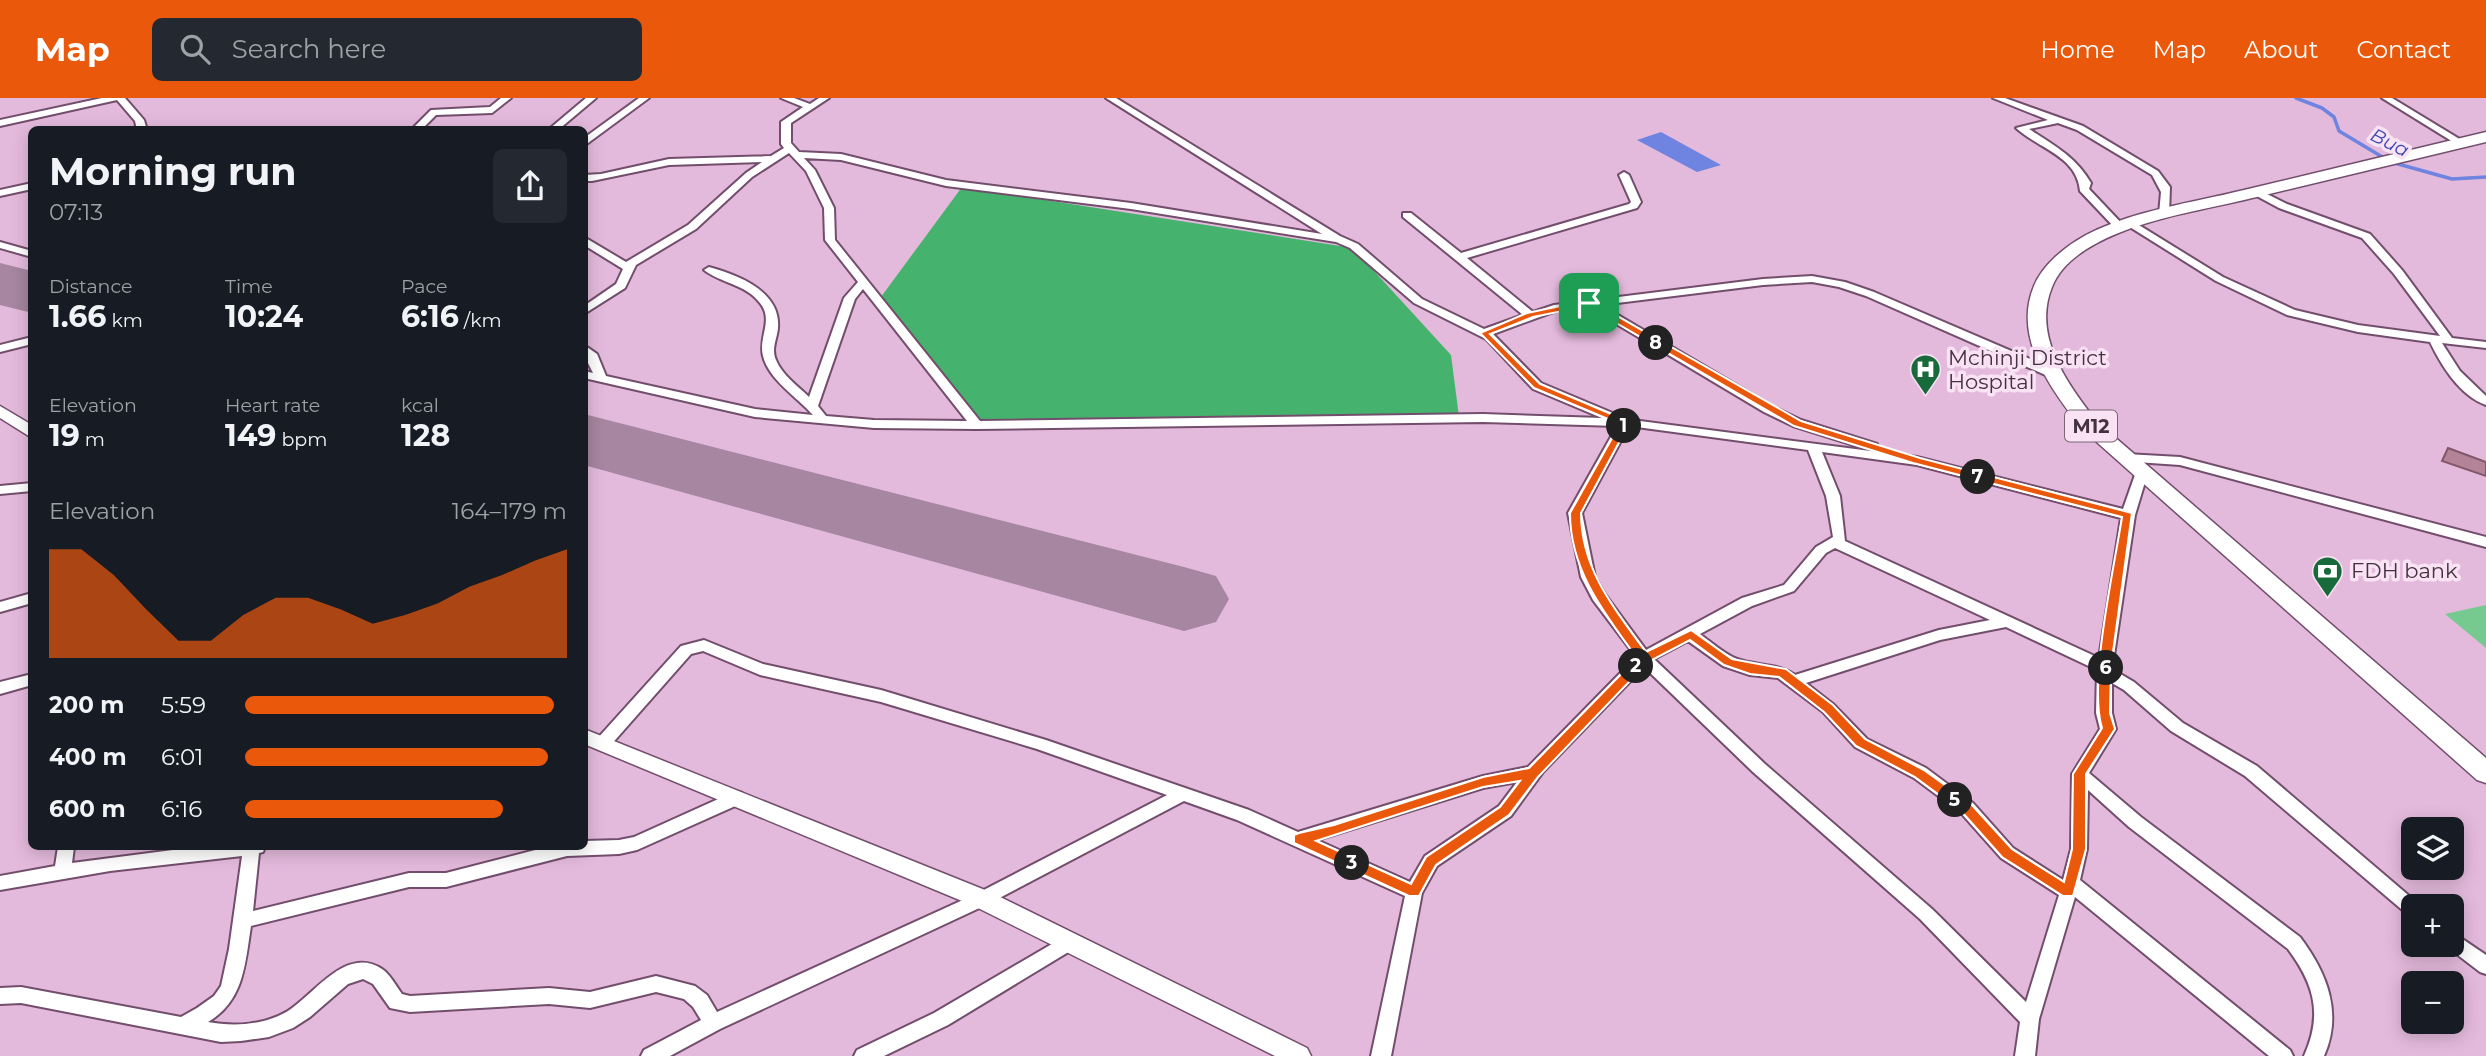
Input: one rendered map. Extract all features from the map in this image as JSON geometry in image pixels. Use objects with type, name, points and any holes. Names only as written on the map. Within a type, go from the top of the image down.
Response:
[{"type":"highway","name":"M12","points":[[2486,137],[2125,225],[2074,250],[2050,275],[2042,288],[2038,304],[2039,341],[2054,374],[2089,425],[2486,773]]},
{"type":"street","points":[[0,123],[114,98]]},
{"type":"street","points":[[120,98],[139,120],[141,126]]},
{"type":"street","points":[[419,126],[448,98]]},
{"type":"street","points":[[434,112],[492,110],[507,98]]},
{"type":"street","points":[[557,126],[592,98]]},
{"type":"street","points":[[588,140],[645,98]]},
{"type":"street","points":[[785,98],[808,106]]},
{"type":"street","points":[[825,98],[786,122],[785,138],[810,170],[828,208],[831,240],[977,425]]},
{"type":"street","points":[[1110,98],[1339,240],[1354,246],[1418,301],[1484,333],[1537,386],[1625,422]]},
{"type":"street","points":[[1997,98],[2061,120],[2131,158],[2165,183],[2167,191],[2164,214]]},
{"type":"street","points":[[2386,98],[2461,143]]},
{"type":"street","points":[[2061,120],[2021,128],[2048,143],[2078,168],[2086,183],[2085,191],[2125,225],[2182,257],[2280,307],[2315,320],[2486,345]]},
{"type":"street","points":[[626,267],[692,227],[772,159],[793,151],[841,157],[946,183],[1131,206],[1339,240]]},
{"type":"street","points":[[588,178],[602,178],[622,170],[681,161],[772,159]]},
{"type":"street","points":[[1459,257],[1633,206],[1636,202],[1624,175]]},
{"type":"street","points":[[0,193],[28,187]]},
{"type":"street","points":[[2257,192],[2292,209],[2365,236],[2398,272],[2449,341]]},
{"type":"street","points":[[1407,215],[1531,315]]},
{"type":"street","points":[[588,243],[626,267]]},
{"type":"street","points":[[0,245],[28,253]]},
{"type":"street","points":[[588,309],[621,286],[626,267]]},
{"type":"street","points":[[709,270],[746,285],[768,305],[773,317],[768,357],[773,366],[813,404],[824,421]]},
{"type":"street","points":[[1484,333],[1531,315],[1589,303],[1763,282],[1812,279],[1841,284],[2054,374]]},
{"type":"street","points":[[813,404],[850,299],[864,281]]},
{"type":"street","points":[[1589,303],[1797,423],[1917,461],[2128,515]]},
{"type":"street","points":[[2434,338],[2442,355],[2474,392],[2486,401]]},
{"type":"street","points":[[0,349],[28,341]]},
{"type":"street","points":[[588,352],[593,356],[601,377]]},
{"type":"street","points":[[588,375],[755,414],[824,421],[977,425],[1483,418],[1625,422],[1917,461]]},
{"type":"street","points":[[0,411],[28,430]]},
{"type":"street","points":[[1625,422],[1575,513],[1575,525],[1588,577],[1598,596],[1644,659],[1759,768],[1926,914],[2030,1018]]},
{"type":"street","points":[[1381,1056],[1414,892],[1431,861],[1505,811],[1533,773],[1644,659],[1747,602],[1789,587],[1821,550],[1840,539],[1833,496],[1813,446]]},
{"type":"street","points":[[2025,1056],[2030,1018],[2079,849],[2080,774],[2108,729],[2104,713],[2106,669],[2134,465],[2179,461],[2486,542]]},
{"type":"street","points":[[0,490],[28,487]]},
{"type":"street","points":[[1837,543],[2106,669],[2177,727],[2251,771],[2401,899]]},
{"type":"street","points":[[0,607],[28,599]]},
{"type":"street","points":[[1792,682],[1961,629],[2008,622]]},
{"type":"street","points":[[1691,635],[1728,662],[1750,669],[1777,671],[1828,708],[1861,743],[1920,773],[1967,808],[2007,853],[2070,887],[2283,1056]]},
{"type":"street","points":[[1299,1056],[982,900],[594,740],[686,650],[704,645],[760,670],[881,696],[1040,744],[1243,814],[1414,892]]},
{"type":"street","points":[[0,688],[28,680]]},
{"type":"street","points":[[1299,839],[1334,831],[1483,782],[1533,773]]},
{"type":"street","points":[[2080,774],[2135,822],[2294,943],[2312,964],[2321,992],[2325,1020],[2323,1040],[2314,1056]]},
{"type":"street","points":[[650,1056],[713,1023],[982,900],[1183,794]]},
{"type":"street","points":[[588,848],[637,843],[736,798]]},
{"type":"street","points":[[62,873],[66,850]]},
{"type":"street","points":[[0,883],[214,850]]},
{"type":"street","points":[[180,1026],[211,1011],[226,995],[254,850]]},
{"type":"street","points":[[241,921],[409,880],[446,880],[563,850]]},
{"type":"street","points":[[864,1056],[941,1019],[1069,942]]},
{"type":"street","points":[[2464,949],[2486,966]]},
{"type":"street","points":[[0,996],[21,995],[221,1033],[254,1032],[297,1017],[332,984],[366,971],[375,974],[397,1002],[410,1004],[549,996],[590,1000],[656,984],[674,986],[689,992],[700,1002],[713,1023]]},
{"type":"green space","points":[[962,187],[1353,248],[1451,355],[1459,417],[980,425],[878,301]]},
{"type":"green space","points":[[2486,605],[2486,648],[2445,614]]},
{"type":"water","points":[[1661,132],[1721,165],[1697,172],[1637,140]]},
{"type":"building","points":[[2448,448],[2486,462],[2486,476],[2442,461]]},
{"type":"waterway","name":"Bua","points":[[2296,98],[2322,108],[2334,117],[2339,131],[2384,158]]},
{"type":"waterway","name":"Bua","points":[[2391,162],[2452,179],[2486,177]]},
{"type":"runway","points":[[0,284],[28,291]]},
{"type":"runway","points":[[588,440],[1184,599]]},
{"type":"place","name":"Mchinji District Hospital","points":[[1925,397]]},
{"type":"place","name":"FDH bank","points":[[2328,598]]},
{"type":"route","points":[[1589,303],[1554,308],[1484,333],[1537,386],[1625,422],[1575,513],[1575,525],[1588,577],[1598,596],[1644,659],[1537,768],[1505,811],[1431,861],[1414,892],[1299,839],[1334,831],[1483,782],[1533,773],[1537,768],[1590,713],[1644,659],[1691,635],[1728,662],[1750,669],[1782,673],[1828,708],[1861,743],[1920,773],[1967,808],[2007,853],[2068,892],[2079,849],[2080,774],[2108,729],[2104,713],[2105,667],[2128,515],[1917,461],[1797,423],[1768,409],[1589,303]]}]
